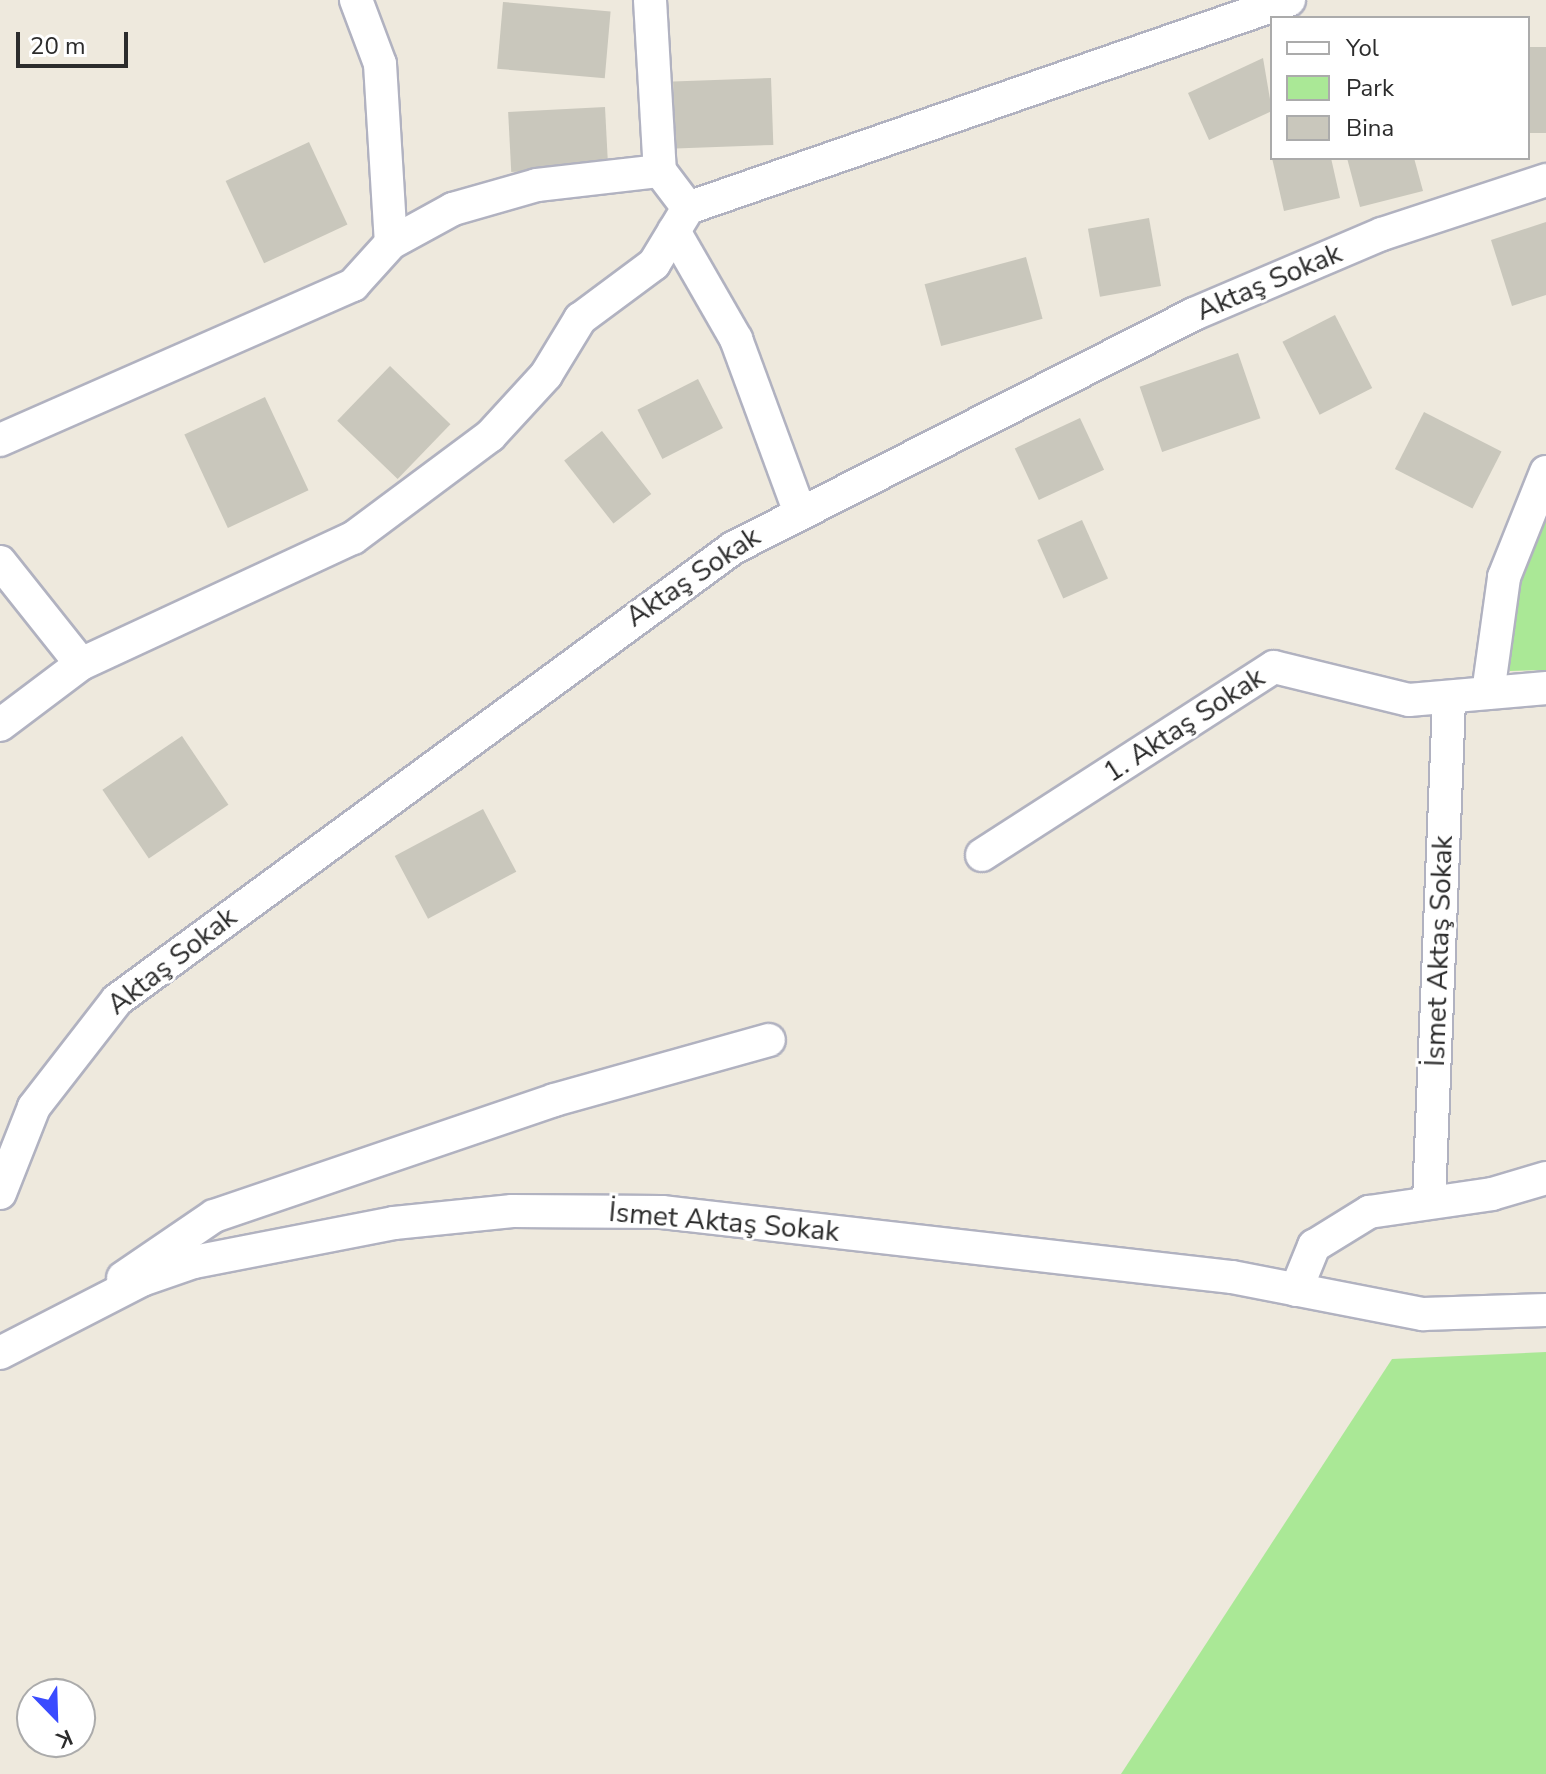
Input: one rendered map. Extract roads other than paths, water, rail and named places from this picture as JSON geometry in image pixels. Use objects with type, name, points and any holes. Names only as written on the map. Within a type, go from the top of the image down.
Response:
[{"type":"street","points":[[356,0],[380,64],[391,243]]},
{"type":"street","points":[[650,0],[660,171],[736,339],[799,510]]},
{"type":"street","points":[[0,725],[81,664],[353,538],[490,436],[546,375],[580,319],[654,264],[681,220],[837,163],[1013,90],[1289,0]]},
{"type":"street","points":[[0,440],[353,285],[391,243],[453,209],[537,185],[660,171]]},
{"type":"street","name":"Aktaş Sokak","points":[[0,1193],[42,1094],[117,1000],[657,598],[799,510],[1194,314],[1382,234],[1546,180]]},
{"type":"street","points":[[1488,693],[1504,577],[1546,472]]},
{"type":"street","points":[[0,562],[81,664]]},
{"type":"street","name":"1. Aktaş Sokak","points":[[982,855],[1263,671],[1289,667],[1385,697],[1449,700],[1546,688]]},
{"type":"street","name":"İsmet Aktaş Sokak","points":[[1429,1201],[1449,700]]},
{"type":"street","points":[[82,1311],[167,1242],[214,1216],[554,1100],[769,1040]]},
{"type":"street","points":[[1546,1178],[1369,1212],[1330,1232],[1314,1246],[1296,1290],[1449,1316],[1546,1310]]},
{"type":"street","name":"İsmet Aktaş Sokak","points":[[0,1353],[142,1280],[236,1252],[453,1215],[587,1209],[662,1212],[1296,1290]]}]
